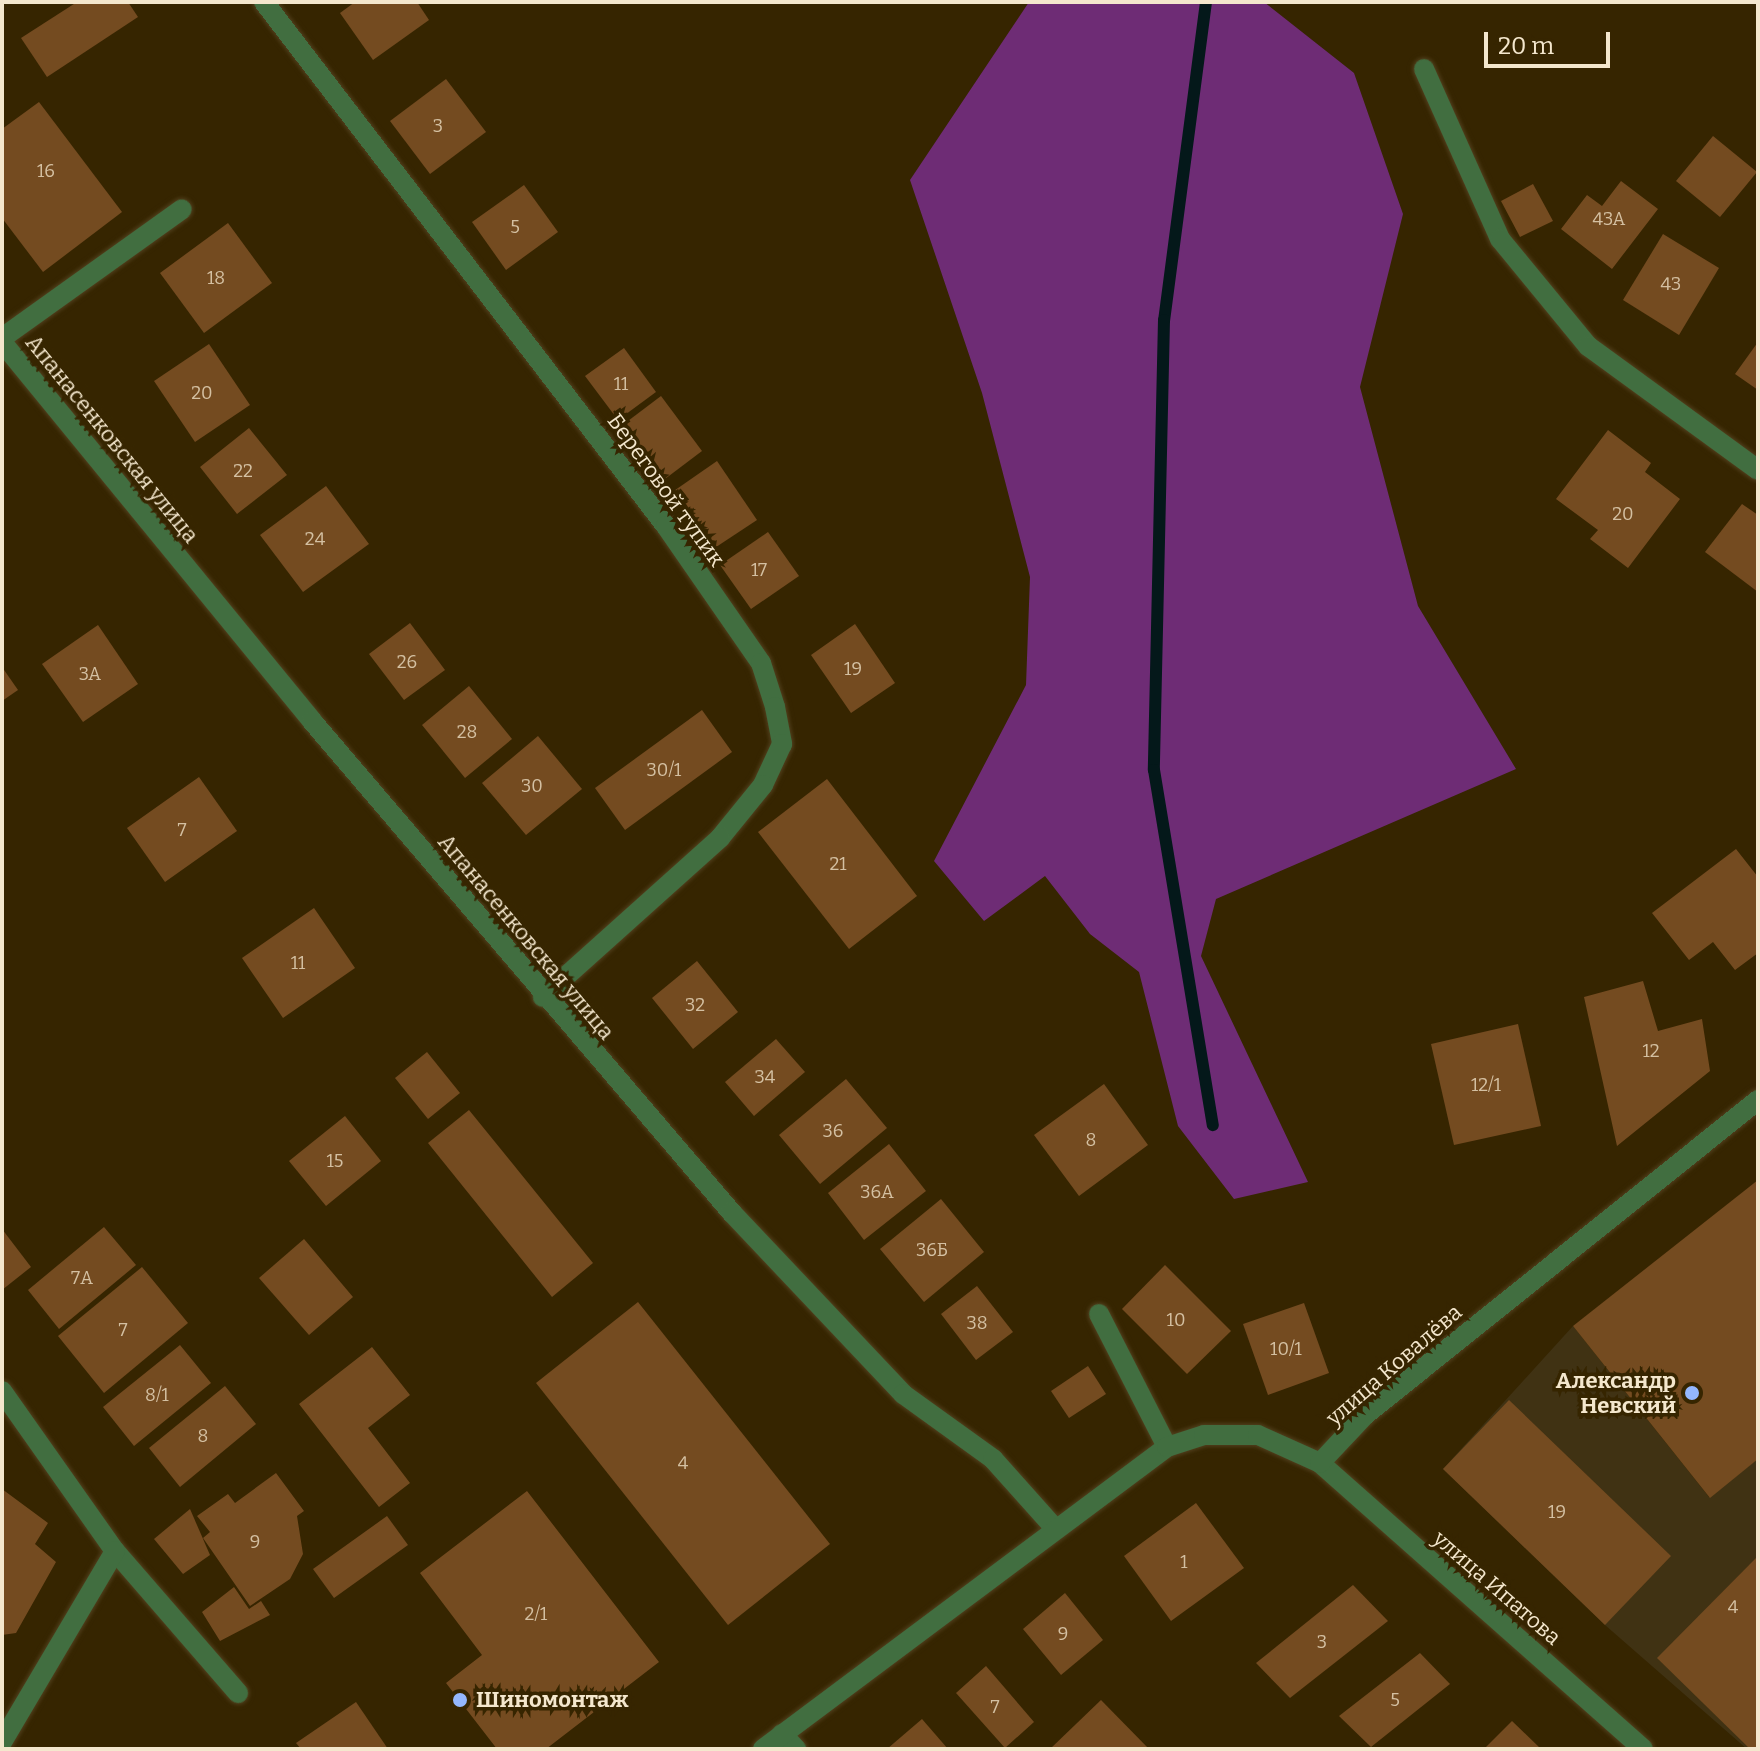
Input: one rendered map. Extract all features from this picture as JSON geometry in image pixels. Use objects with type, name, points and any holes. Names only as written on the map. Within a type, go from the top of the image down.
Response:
[{"type":"street","name":"Береговой тупик","points":[[264,2],[666,526],[761,663],[775,707],[782,744],[754,796],[720,838],[543,997]]},
{"type":"street","points":[[1424,69],[1500,239],[1588,346],[1758,470]]},
{"type":"street","points":[[2,340],[182,209]]},
{"type":"street","name":"Апанасенковская улица","points":[[2,340],[543,997],[732,1213],[903,1394],[993,1459],[1053,1526]]},
{"type":"street","name":"улица Ковалёва","points":[[1320,1463],[1365,1415],[1758,1100]]},
{"type":"street","points":[[1099,1314],[1167,1447]]},
{"type":"street","points":[[2,1391],[115,1551],[238,1693]]},
{"type":"street","points":[[763,1749],[789,1742],[1053,1526],[1167,1447],[1204,1435],[1258,1435],[1320,1463]]},
{"type":"street","name":"улица Ипатова","points":[[1320,1463],[1643,1749]]},
{"type":"street","points":[[2,1742],[115,1551]]},
{"type":"shaded area","points":[[1029,2],[1264,2],[1354,73],[1403,214],[1360,387],[1418,606],[1516,769],[1216,899],[1201,956],[1308,1182],[1234,1199],[1178,1126],[1139,972],[1090,934],[1045,876],[984,921],[934,861],[1026,685],[1030,577],[982,393],[910,180]]},
{"type":"shaded area","points":[[1573,1326],[1709,1497],[1758,1459],[1758,1749],[1747,1749],[1605,1625],[1443,1469]]},
{"type":"building","points":[[77,2],[128,2],[138,17],[47,77],[21,38]]},
{"type":"building","points":[[355,2],[417,2],[429,20],[373,60],[340,13]]},
{"type":"building","points":[[446,79],[486,132],[430,174],[390,121]]},
{"type":"building","points":[[39,102],[122,212],[43,272],[2,218],[2,129]]},
{"type":"building","points":[[1713,136],[1757,172],[1720,217],[1676,181]]},
{"type":"building","points":[[1621,181],[1658,209],[1612,269],[1561,229],[1587,195],[1602,206]]},
{"type":"building","points":[[1533,184],[1553,221],[1520,237],[1501,201]]},
{"type":"building","points":[[524,185],[558,232],[506,270],[472,222]]},
{"type":"building","points":[[228,223],[272,283],[204,333],[160,273]]},
{"type":"building","points":[[1663,234],[1719,268],[1679,335],[1623,300]]},
{"type":"building","points":[[1758,342],[1758,390],[1735,374]]},
{"type":"building","points":[[209,344],[250,405],[195,442],[154,381]]},
{"type":"building","points":[[624,348],[656,392],[618,420],[585,376]]},
{"type":"building","points":[[661,396],[702,451],[657,485],[616,430]]},
{"type":"building","points":[[249,428],[287,475],[237,514],[200,467]]},
{"type":"building","points":[[1608,430],[1651,463],[1645,472],[1680,499],[1628,568],[1590,539],[1598,530],[1556,499]]},
{"type":"building","points":[[717,461],[757,520],[707,553],[668,495]]},
{"type":"building","points":[[326,486],[369,544],[303,592],[260,535]]},
{"type":"building","points":[[1742,504],[1758,515],[1758,592],[1705,552]]},
{"type":"building","points":[[768,532],[799,576],[751,609],[720,565]]},
{"type":"building","points":[[410,623],[445,670],[404,700],[369,654]]},
{"type":"building","points":[[855,624],[895,683],[851,713],[811,655]]},
{"type":"building","points":[[98,625],[138,684],[83,722],[42,664]]},
{"type":"building","points":[[2,667],[18,690],[2,701]]},
{"type":"building","points":[[469,686],[512,739],[465,778],[422,725]]},
{"type":"building","points":[[702,710],[732,752],[625,830],[595,788]]},
{"type":"building","points":[[538,736],[582,789],[526,835],[482,783]]},
{"type":"building","points":[[199,777],[237,831],[165,882],[127,828]]},
{"type":"building","points":[[827,779],[917,896],[849,949],[758,832]]},
{"type":"building","points":[[1736,849],[1758,877],[1758,953],[1735,970],[1713,942],[1689,960],[1652,913]]},
{"type":"building","points":[[314,908],[355,968],[283,1018],[242,958]]},
{"type":"building","points":[[697,961],[738,1012],[693,1049],[652,998]]},
{"type":"building","points":[[1643,981],[1658,1031],[1702,1019],[1710,1071],[1617,1146],[1584,997]]},
{"type":"building","points":[[1518,1024],[1541,1126],[1454,1145],[1431,1044]]},
{"type":"building","points":[[776,1039],[805,1072],[754,1116],[725,1082]]},
{"type":"building","points":[[427,1052],[460,1093],[428,1119],[395,1078]]},
{"type":"building","points":[[846,1079],[887,1128],[820,1184],[779,1135]]},
{"type":"building","points":[[1104,1084],[1148,1145],[1079,1196],[1034,1135]]},
{"type":"building","points":[[469,1110],[593,1263],[552,1297],[428,1143]]},
{"type":"building","points":[[345,1116],[381,1161],[326,1206],[289,1161]]},
{"type":"building","points":[[889,1144],[926,1191],[864,1240],[828,1193]]},
{"type":"building","name":"Александр Невский","points":[[1758,1180],[1758,1459],[1710,1498],[1573,1326]]},
{"type":"building","points":[[941,1199],[984,1252],[924,1302],[880,1249]]},
{"type":"building","points":[[104,1227],[136,1265],[59,1329],[28,1290]]},
{"type":"building","points":[[2,1229],[31,1267],[2,1290]]},
{"type":"building","points":[[304,1239],[353,1297],[309,1335],[259,1278]]},
{"type":"building","points":[[1165,1265],[1231,1331],[1187,1374],[1122,1309]]},
{"type":"building","points":[[142,1267],[188,1323],[104,1393],[58,1336]]},
{"type":"building","points":[[977,1286],[1013,1332],[976,1360],[941,1314]]},
{"type":"building","points":[[638,1302],[830,1544],[728,1625],[536,1383]]},
{"type":"building","points":[[1304,1303],[1329,1373],[1268,1395],[1243,1324]]},
{"type":"building","points":[[180,1345],[211,1383],[134,1446],[103,1407]]},
{"type":"building","points":[[372,1347],[410,1395],[368,1428],[410,1483],[379,1507],[299,1404]]},
{"type":"building","points":[[1088,1366],[1106,1394],[1069,1418],[1051,1391]]},
{"type":"building","points":[[225,1386],[256,1424],[180,1487],[149,1448]]},
{"type":"building","points":[[1509,1400],[1671,1556],[1605,1625],[1443,1469]]},
{"type":"building","points":[[276,1473],[304,1511],[297,1516],[303,1554],[290,1579],[250,1606],[203,1538],[210,1532],[197,1516],[228,1494],[235,1503]]},
{"type":"building","points":[[2,1489],[48,1523],[35,1544],[56,1562],[16,1633],[2,1635]]},
{"type":"building","points":[[527,1491],[659,1662],[546,1749],[497,1749],[446,1683],[482,1655],[420,1573]]},
{"type":"building","points":[[1196,1503],[1244,1568],[1171,1621],[1124,1556]]},
{"type":"building","points":[[190,1509],[210,1555],[183,1574],[154,1539]]},
{"type":"building","points":[[387,1516],[408,1545],[334,1598],[313,1569]]},
{"type":"building","points":[[1758,1556],[1758,1749],[1750,1749],[1657,1658]]},
{"type":"building","points":[[1353,1585],[1388,1621],[1290,1698],[1256,1663]]},
{"type":"building","points":[[234,1587],[249,1609],[261,1601],[270,1615],[220,1641],[202,1612]]},
{"type":"building","points":[[1065,1593],[1103,1640],[1061,1675],[1023,1629]]},
{"type":"building","points":[[1420,1653],[1450,1684],[1371,1747],[1339,1716]]},
{"type":"building","points":[[986,1666],[1034,1722],[1005,1748],[956,1693]]},
{"type":"building","points":[[1101,1700],[1149,1749],[1050,1749]]},
{"type":"building","points":[[356,1702],[388,1749],[301,1749],[296,1743]]},
{"type":"building","points":[[922,1719],[948,1749],[887,1749]]},
{"type":"building","points":[[1512,1721],[1541,1749],[1484,1749]]},
{"type":"waterway","points":[[1206,2],[1164,320],[1154,770],[1213,1125]]},
{"type":"place","name":"Александр Невский","points":[[1692,1393]]},
{"type":"place","name":"Шиномонтаж","points":[[460,1700]]}]
